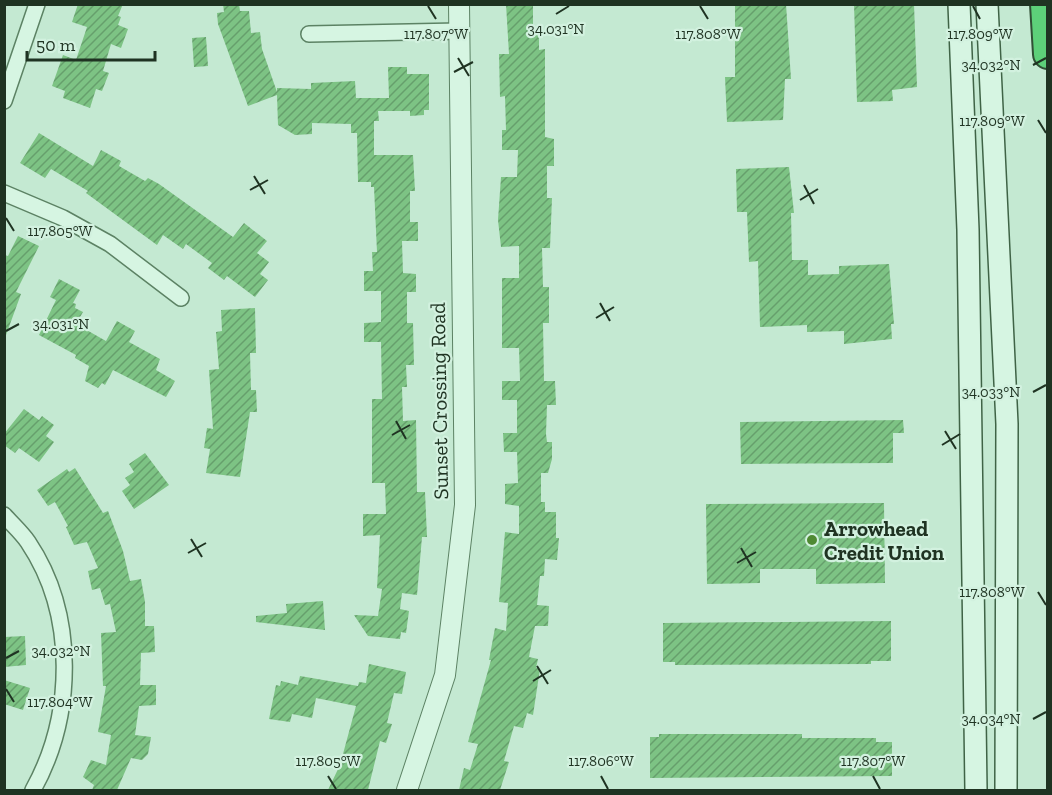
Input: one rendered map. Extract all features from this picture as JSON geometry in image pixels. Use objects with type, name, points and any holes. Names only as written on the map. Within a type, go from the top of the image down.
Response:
[{"type":"highway","points":[[1045,4],[1047,54]]},
{"type":"main road","points":[[959,4],[968,230],[976,790]]},
{"type":"main road","points":[[987,4],[1007,424],[1006,790]]},
{"type":"street","points":[[4,101],[37,4]]},
{"type":"street","name":"Sunset Crossing Road","points":[[408,790],[445,675],[465,505],[459,4]]},
{"type":"street","points":[[309,34],[459,31]]},
{"type":"street","points":[[4,193],[63,218],[110,244],[181,298]]},
{"type":"street","points":[[4,515],[28,542],[55,598],[66,658],[58,728],[33,790]]},
{"type":"building","points":[[78,4],[123,4],[118,16],[121,17],[118,25],[128,29],[121,48],[111,44],[103,71],[109,73],[102,91],[96,89],[90,108],[63,98],[65,91],[52,86],[63,55],[76,60],[87,27],[72,22]]},
{"type":"building","points":[[223,4],[239,4],[240,11],[249,11],[251,33],[260,32],[262,49],[277,92],[277,88],[311,89],[311,83],[355,81],[356,98],[389,98],[388,67],[407,67],[407,74],[429,74],[429,110],[424,110],[424,115],[410,116],[410,111],[378,111],[379,121],[374,121],[374,155],[413,155],[415,191],[410,191],[410,222],[418,222],[418,241],[402,241],[403,273],[416,274],[416,292],[407,292],[407,323],[413,323],[414,365],[406,365],[407,387],[402,387],[403,421],[416,420],[417,492],[425,492],[427,537],[422,537],[417,595],[402,593],[400,609],[409,611],[406,633],[401,632],[400,639],[368,636],[354,615],[378,616],[382,589],[377,588],[380,535],[363,536],[363,514],[386,514],[385,483],[372,483],[372,399],[382,399],[381,342],[364,342],[364,323],[381,322],[381,291],[364,291],[364,271],[373,271],[372,252],[377,252],[374,187],[371,187],[371,182],[358,182],[357,133],[351,133],[351,124],[312,123],[312,134],[295,135],[278,125],[277,95],[248,106],[218,24],[217,13],[224,12]]},
{"type":"building","points":[[506,4],[533,4],[533,31],[539,31],[539,50],[545,49],[545,137],[554,139],[554,166],[547,166],[547,198],[552,198],[550,248],[542,248],[543,287],[549,287],[549,323],[543,323],[544,381],[555,381],[556,405],[547,405],[546,434],[547,442],[552,442],[552,459],[548,473],[541,473],[541,502],[545,502],[545,512],[556,512],[556,538],[559,538],[557,560],[545,559],[544,576],[540,576],[537,605],[549,606],[548,626],[535,626],[529,657],[538,659],[536,668],[540,669],[533,715],[527,713],[523,728],[514,726],[504,761],[509,762],[500,790],[459,790],[464,768],[470,770],[478,744],[468,742],[491,660],[489,660],[495,628],[506,631],[508,603],[499,602],[505,532],[519,534],[519,506],[505,504],[505,484],[518,483],[517,452],[504,452],[503,433],[517,433],[517,400],[502,400],[502,381],[520,381],[519,348],[502,348],[502,278],[519,278],[519,246],[501,247],[498,220],[501,177],[517,177],[518,150],[502,150],[502,130],[506,130],[505,96],[500,97],[499,54],[509,54]]},
{"type":"building","points":[[735,4],[786,4],[791,79],[785,79],[783,120],[727,122],[725,77],[735,77]]},
{"type":"building","points":[[854,4],[914,4],[917,87],[892,90],[893,101],[857,102]]},
{"type":"building","points":[[206,37],[208,66],[194,67],[192,38]]},
{"type":"building","points":[[39,133],[93,166],[101,150],[121,161],[119,166],[145,181],[148,178],[159,184],[233,237],[244,223],[267,241],[257,253],[269,262],[260,274],[268,280],[255,297],[227,276],[224,280],[208,268],[212,263],[186,244],[183,249],[163,235],[157,245],[86,193],[88,191],[51,169],[45,178],[20,163]]},
{"type":"building","points":[[789,167],[794,213],[791,213],[792,260],[808,260],[808,275],[839,274],[839,266],[889,264],[894,324],[891,324],[892,339],[844,344],[844,331],[807,332],[807,325],[760,327],[758,261],[749,262],[747,212],[737,212],[736,169]]},
{"type":"building","points":[[18,236],[39,246],[16,292],[21,294],[6,335],[4,255],[8,256]]},
{"type":"building","points":[[59,279],[80,290],[73,303],[76,304],[75,308],[83,312],[76,324],[106,341],[117,321],[135,331],[129,342],[160,359],[156,370],[175,381],[166,397],[113,370],[105,385],[102,383],[98,388],[85,381],[89,366],[75,358],[76,355],[39,335],[56,300],[50,297]]},
{"type":"building","points":[[255,308],[256,353],[250,353],[251,390],[256,390],[257,412],[250,412],[240,477],[206,473],[210,449],[204,448],[207,428],[213,429],[209,370],[219,369],[216,332],[222,331],[221,310]]},
{"type":"building","points":[[24,409],[39,420],[42,416],[54,425],[46,436],[54,442],[39,462],[19,448],[15,453],[4,445],[4,434]]},
{"type":"building","points":[[903,420],[904,433],[893,433],[893,463],[741,464],[740,422]]},
{"type":"building","points":[[145,453],[169,485],[134,509],[122,491],[130,485],[125,478],[134,472],[129,464]]},
{"type":"building","points":[[75,468],[103,513],[108,511],[123,551],[130,581],[141,579],[145,602],[145,626],[154,626],[155,652],[141,653],[140,685],[156,685],[156,705],[139,706],[135,735],[151,737],[148,754],[142,760],[131,758],[117,790],[92,790],[94,785],[83,777],[91,760],[106,765],[111,735],[98,732],[106,686],[103,686],[101,633],[116,632],[110,604],[105,605],[100,588],[92,590],[88,571],[98,568],[87,542],[74,545],[66,527],[68,526],[55,502],[48,506],[37,490],[67,469],[69,472]]},
{"type":"building","points":[[884,503],[885,583],[816,584],[816,569],[760,569],[760,583],[707,584],[706,504]]},
{"type":"building","points":[[323,601],[325,630],[256,622],[256,616],[287,613],[286,604]]},
{"type":"building","points":[[891,621],[891,661],[871,661],[871,664],[675,665],[675,662],[663,662],[663,623]]},
{"type":"building","points":[[25,636],[26,665],[4,667],[4,637]]},
{"type":"building","points":[[369,664],[406,672],[402,694],[394,693],[387,723],[392,724],[386,743],[380,741],[368,790],[328,790],[340,765],[356,706],[316,698],[312,718],[292,714],[290,722],[269,719],[276,685],[280,686],[281,681],[298,685],[300,676],[358,686],[359,682],[366,683]]},
{"type":"building","points":[[4,680],[30,688],[23,710],[4,704]]},
{"type":"building","points":[[659,734],[802,734],[802,738],[876,738],[876,742],[892,742],[892,776],[650,778],[650,737],[659,737]]},
{"type":"place","name":"Arrowhead Credit Union","points":[[812,540]]}]
